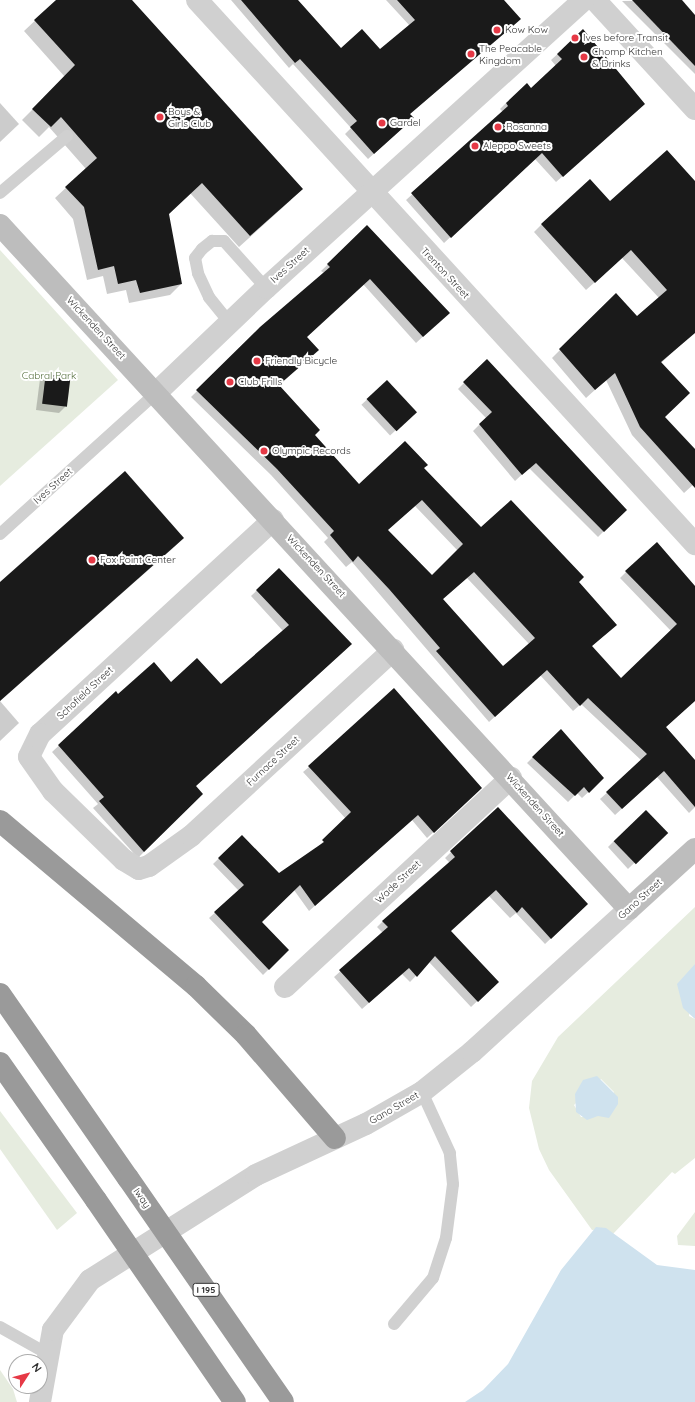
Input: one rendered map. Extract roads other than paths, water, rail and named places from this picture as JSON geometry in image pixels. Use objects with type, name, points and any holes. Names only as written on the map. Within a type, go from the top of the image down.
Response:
[{"type":"highway","points":[[0,821],[196,986],[246,1035],[335,1138]]},
{"type":"highway","name":"Iway","points":[[0,994],[283,1402]]},
{"type":"highway","points":[[0,1063],[235,1402]]},
{"type":"main road","name":"Wickenden Street","points":[[0,225],[511,778],[629,909]]},
{"type":"main road","name":"Gano Street","points":[[629,909],[695,849]]},
{"type":"street","name":"Trenton Street","points":[[197,0],[371,192],[695,544]]},
{"type":"street","name":"Ives Street","points":[[156,393],[266,288],[584,0]]},
{"type":"street","points":[[595,0],[695,109]]},
{"type":"street","name":"Schofield Street","points":[[149,866],[139,869],[124,860],[53,792],[29,757],[32,746],[40,734],[273,520]]},
{"type":"street","name":"Furnace Street","points":[[149,866],[191,836],[393,650]]},
{"type":"street","name":"Wade Street","points":[[285,987],[511,778]]},
{"type":"street","name":"Gano Street","points":[[48,1354],[61,1317],[84,1286],[114,1261],[277,1162],[335,1138],[422,1092],[472,1052],[629,909]]},
{"type":"lane","points":[[0,193],[67,136]]},
{"type":"lane","points":[[229,322],[209,297],[198,272],[195,258],[202,249],[212,241],[224,241],[266,288]]},
{"type":"lane","name":"Ives Street","points":[[0,534],[156,393]]},
{"type":"lane","points":[[394,1324],[433,1278],[446,1238],[453,1184],[450,1153],[422,1092]]},
{"type":"lane","points":[[0,1327],[48,1354]]},
{"type":"water","points":[[695,964],[695,1019],[683,1008],[677,984]]},
{"type":"water","points":[[597,1076],[618,1097],[618,1104],[609,1118],[598,1116],[587,1120],[576,1112],[575,1094],[583,1080]]},
{"type":"water","points":[[596,1227],[606,1228],[657,1265],[695,1270],[695,1402],[465,1402],[483,1390],[508,1364],[561,1270]]},
{"type":"place","name":"Kow Kow","points":[[497,30]]},
{"type":"place","name":"Ives before Transit","points":[[575,38]]},
{"type":"place","name":"The Peacable Kingdom","points":[[471,54]]},
{"type":"place","name":"Chomp Kitchen & Drinks","points":[[584,57]]},
{"type":"place","name":"Boys & Girls Club","points":[[160,117]]},
{"type":"place","name":"Gardel","points":[[382,123]]},
{"type":"place","name":"Rosanna","points":[[498,127]]},
{"type":"place","name":"Aleppo Sweets","points":[[475,146]]},
{"type":"place","name":"Friendly Bicycle","points":[[257,361]]},
{"type":"place","name":"Club Frills","points":[[230,382]]},
{"type":"place","name":"Olympic Records","points":[[264,451]]},
{"type":"place","name":"Fox Point Center","points":[[92,560]]},
{"type":"park label","name":"Cabral Park","points":[[49,376]]}]
